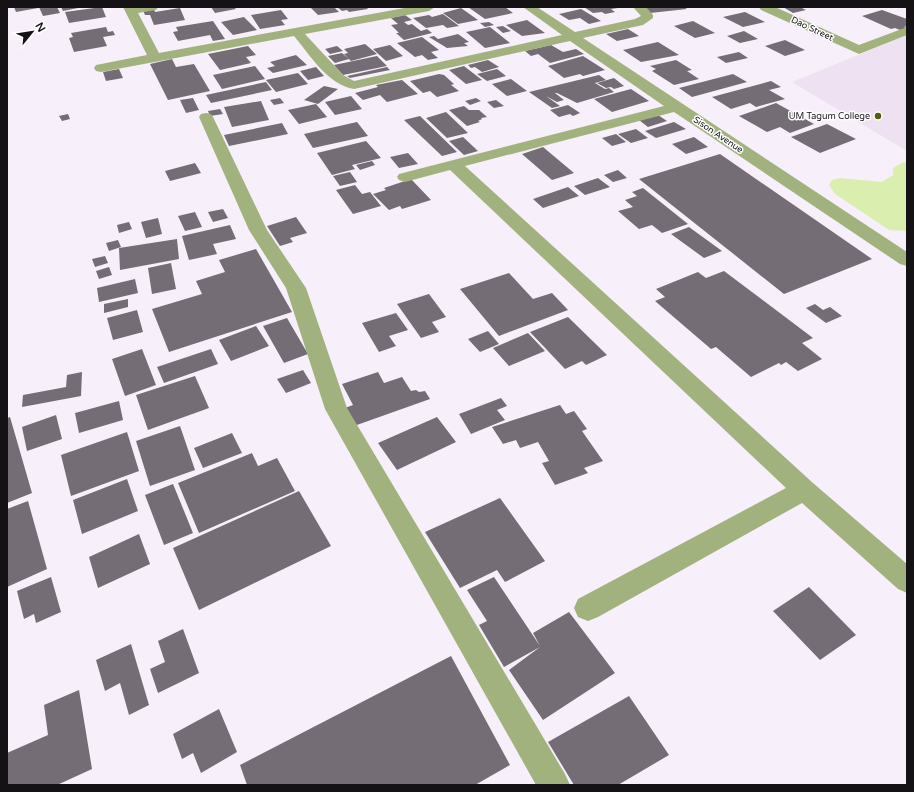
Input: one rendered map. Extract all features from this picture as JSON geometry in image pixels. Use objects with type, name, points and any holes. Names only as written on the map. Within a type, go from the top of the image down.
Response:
[{"type":"street","points":[[152,7],[130,9],[155,58]]},
{"type":"street","points":[[101,68],[429,7]]},
{"type":"street","name":"Sison Avenue","points":[[529,7],[574,36],[676,107],[907,260]]},
{"type":"street","points":[[297,32],[338,78],[348,84],[354,85],[639,22],[647,18],[645,12],[639,7]]},
{"type":"street","name":"Dao Street","points":[[765,7],[859,50],[907,31]]},
{"type":"street","points":[[405,177],[676,107]]},
{"type":"street","points":[[206,117],[258,230],[296,288],[336,409],[554,785]]},
{"type":"street","points":[[454,165],[804,490],[907,581]]},
{"type":"street","points":[[588,608],[804,490]]},
{"type":"shaded area","name":"UM Tagum College","points":[[907,35],[907,151],[792,82]]},
{"type":"green space","points":[[904,162],[907,163],[907,231],[889,230],[835,194],[829,185],[832,180],[840,178],[882,182],[893,175],[893,168]]},
{"type":"building","points":[[14,7],[38,7],[38,8],[16,12]]},
{"type":"building","points":[[39,7],[57,7],[60,13],[43,16]]},
{"type":"building","points":[[61,7],[78,7],[78,8],[63,11]]},
{"type":"building","points":[[102,7],[106,17],[69,23],[65,12]]},
{"type":"building","points":[[211,7],[234,7],[236,9],[215,13]]},
{"type":"building","points":[[310,7],[334,7],[339,12],[318,15]]},
{"type":"building","points":[[337,7],[366,7],[368,9],[349,12],[347,10],[342,11]]},
{"type":"building","points":[[468,7],[505,7],[513,13],[485,19]]},
{"type":"building","points":[[584,7],[618,8],[611,9],[615,12],[605,14],[602,12],[593,13]]},
{"type":"building","points":[[644,7],[684,7],[687,9],[650,13]]},
{"type":"building","points":[[783,7],[800,7],[806,10],[793,13]]},
{"type":"building","points":[[180,8],[185,20],[154,25],[150,15],[145,15],[143,10],[154,9],[155,12]]},
{"type":"building","points":[[461,8],[478,20],[458,24],[443,13]]},
{"type":"building","points":[[581,9],[601,21],[589,24],[580,18],[569,20],[559,14]]},
{"type":"building","points":[[281,10],[288,19],[281,20],[285,25],[260,29],[251,15]]},
{"type":"building","points":[[882,10],[907,19],[907,26],[904,27],[907,28],[900,30],[895,28],[891,29],[862,16]]},
{"type":"building","points":[[745,12],[765,22],[743,27],[723,17]]},
{"type":"building","points":[[443,14],[459,26],[447,28],[443,25],[426,28],[413,18],[429,15],[432,17]]},
{"type":"building","points":[[405,15],[412,20],[404,22],[408,25],[412,24],[421,31],[427,29],[432,33],[404,40],[396,33],[399,33],[391,25],[398,24],[391,18]]},
{"type":"building","points":[[244,17],[257,30],[233,35],[221,22]]},
{"type":"building","points":[[527,20],[545,33],[522,36],[506,25]]},
{"type":"building","points":[[213,21],[225,39],[213,41],[210,35],[178,41],[173,32],[178,31],[176,27]]},
{"type":"building","points":[[693,21],[715,33],[695,38],[674,26]]},
{"type":"building","points":[[489,22],[494,25],[485,27],[480,23]]},
{"type":"building","points":[[503,26],[511,31],[503,33],[496,27]]},
{"type":"building","points":[[106,27],[108,32],[113,31],[115,35],[103,37],[107,46],[74,52],[69,38],[73,37],[71,33]]},
{"type":"building","points":[[490,27],[510,43],[485,48],[466,32]]},
{"type":"building","points":[[628,29],[639,36],[617,41],[606,34]]},
{"type":"building","points":[[744,31],[758,39],[740,43],[727,36]]},
{"type":"building","points":[[458,34],[469,42],[464,43],[468,46],[447,48],[429,37],[434,36],[438,39]]},
{"type":"building","points":[[422,37],[439,50],[431,52],[438,58],[428,60],[422,55],[415,57],[397,43]]},
{"type":"building","points":[[785,40],[805,50],[785,56],[765,46]]},
{"type":"building","points":[[658,42],[679,55],[641,62],[623,50]]},
{"type":"building","points":[[365,44],[377,54],[351,61],[344,54],[348,53],[344,49]]},
{"type":"building","points":[[390,45],[403,56],[386,61],[373,49]]},
{"type":"building","points":[[551,45],[563,52],[576,49],[584,54],[550,63],[538,54],[531,56],[525,51]]},
{"type":"building","points":[[248,46],[256,55],[246,57],[251,63],[220,70],[208,54]]},
{"type":"building","points":[[337,46],[343,51],[330,54],[325,49]]},
{"type":"building","points":[[739,52],[748,58],[726,63],[717,57]]},
{"type":"building","points":[[342,53],[349,59],[335,63],[328,56]]},
{"type":"building","points":[[296,55],[307,65],[273,73],[267,68],[275,66],[270,62]]},
{"type":"building","points":[[377,56],[387,66],[343,75],[334,65]]},
{"type":"building","points":[[583,56],[605,70],[583,76],[580,74],[564,78],[548,66]]},
{"type":"building","points":[[172,59],[176,67],[194,64],[210,91],[168,100],[150,64]]},
{"type":"building","points":[[488,60],[499,67],[482,72],[475,67],[471,68],[468,65]]},
{"type":"building","points":[[676,60],[692,70],[687,71],[699,79],[674,85],[652,71],[656,69],[650,66]]},
{"type":"building","points":[[255,66],[265,79],[222,89],[213,75]]},
{"type":"building","points":[[464,66],[482,80],[466,84],[449,70]]},
{"type":"building","points":[[316,67],[324,76],[308,80],[300,71]]},
{"type":"building","points":[[387,67],[390,70],[350,78],[347,76]]},
{"type":"building","points":[[119,69],[123,78],[106,81],[103,72]]},
{"type":"building","points":[[497,69],[506,76],[487,81],[477,74]]},
{"type":"building","points":[[298,73],[308,84],[276,92],[266,80]]},
{"type":"building","points":[[439,74],[444,75],[454,84],[451,85],[459,91],[437,97],[430,91],[423,93],[410,81]]},
{"type":"building","points":[[733,74],[747,82],[692,97],[679,88]]},
{"type":"building","points":[[599,75],[606,80],[595,83],[605,89],[609,88],[614,92],[577,103],[555,93],[564,100],[557,102],[546,96],[560,106],[552,108],[529,92]]},
{"type":"building","points":[[614,78],[624,86],[614,89],[611,87],[606,88],[597,83]]},
{"type":"building","points":[[511,79],[527,91],[507,96],[492,84]]},
{"type":"building","points":[[402,80],[418,94],[387,102],[380,95],[363,100],[355,93],[378,87],[376,85]]},
{"type":"building","points":[[771,81],[781,87],[769,90],[785,99],[756,107],[750,103],[731,109],[712,97]]},
{"type":"building","points":[[266,82],[272,90],[211,103],[206,95]]},
{"type":"building","points":[[324,86],[338,89],[318,104],[304,100]]},
{"type":"building","points":[[631,89],[649,101],[612,112],[594,99]]},
{"type":"building","points":[[351,96],[362,109],[335,115],[325,102]]},
{"type":"building","points":[[193,98],[199,110],[186,113],[180,100]]},
{"type":"building","points":[[280,98],[284,103],[274,105],[270,100]]},
{"type":"building","points":[[476,98],[481,101],[470,105],[465,101]]},
{"type":"building","points":[[496,100],[504,106],[494,108],[487,102]]},
{"type":"building","points":[[261,101],[269,120],[232,127],[224,107]]},
{"type":"building","points":[[776,103],[814,124],[790,133],[780,127],[767,132],[739,116]]},
{"type":"building","points":[[316,104],[327,117],[299,124],[288,110]]},
{"type":"building","points":[[568,105],[580,113],[573,116],[570,114],[559,117],[550,110]]},
{"type":"building","points":[[464,106],[469,110],[479,110],[487,117],[481,118],[482,119],[478,121],[480,122],[467,126],[449,110]]},
{"type":"building","points":[[220,109],[223,114],[210,116],[208,111]]},
{"type":"building","points":[[446,112],[468,133],[447,138],[426,118]]},
{"type":"building","points":[[68,114],[70,119],[62,121],[59,116]]},
{"type":"building","points":[[658,115],[667,121],[648,127],[639,120]]},
{"type":"building","points":[[420,116],[457,152],[442,156],[404,120]]},
{"type":"building","points":[[357,122],[368,136],[313,148],[304,134]]},
{"type":"building","points":[[674,122],[686,129],[656,138],[645,131]]},
{"type":"building","points":[[282,123],[288,134],[229,146],[224,135]]},
{"type":"building","points":[[827,124],[856,139],[820,153],[791,137]]},
{"type":"building","points":[[636,129],[648,138],[631,143],[618,134]]},
{"type":"building","points":[[616,134],[626,142],[612,146],[602,138]]},
{"type":"building","points":[[463,137],[478,151],[464,155],[449,141]]},
{"type":"building","points":[[694,137],[708,147],[686,154],[672,144]]},
{"type":"building","points":[[366,141],[381,158],[352,165],[355,169],[332,175],[317,153]]},
{"type":"building","points":[[543,147],[574,173],[552,180],[522,154]]},
{"type":"building","points":[[408,153],[418,164],[399,168],[390,157]]},
{"type":"building","points":[[720,154],[872,259],[784,294],[639,179]]},
{"type":"building","points":[[372,161],[375,165],[360,170],[356,165]]},
{"type":"building","points":[[195,163],[201,173],[170,181],[165,171]]},
{"type":"building","points":[[618,170],[627,178],[613,182],[604,175]]},
{"type":"building","points":[[350,172],[357,182],[340,186],[333,176]]},
{"type":"building","points":[[598,178],[610,187],[585,195],[574,186]]},
{"type":"building","points":[[411,179],[431,200],[402,209],[400,206],[389,210],[373,194],[386,190],[384,188]]},
{"type":"building","points":[[355,185],[362,194],[370,192],[381,206],[353,214],[336,190]]},
{"type":"building","points":[[568,187],[579,196],[543,208],[533,199]]},
{"type":"building","points":[[643,188],[688,224],[662,233],[652,225],[639,229],[618,211],[633,207],[625,200],[637,196],[632,192]]},
{"type":"building","points":[[223,209],[228,218],[213,222],[208,212]]},
{"type":"building","points":[[195,212],[202,227],[185,231],[178,216]]},
{"type":"building","points":[[296,217],[307,233],[290,238],[293,242],[280,246],[267,226]]},
{"type":"building","points":[[158,218],[162,234],[146,238],[141,222]]},
{"type":"building","points":[[129,222],[132,229],[119,233],[117,225]]},
{"type":"building","points":[[230,225],[236,239],[213,244],[217,254],[189,260],[182,236]]},
{"type":"building","points":[[689,227],[722,251],[704,258],[671,234]]},
{"type":"building","points":[[177,239],[179,259],[120,270],[119,248]]},
{"type":"building","points":[[118,240],[121,247],[109,251],[106,243]]},
{"type":"building","points":[[256,249],[292,312],[169,352],[152,309],[202,294],[196,281],[225,272],[219,260]]},
{"type":"building","points":[[105,256],[108,263],[95,267],[92,259]]},
{"type":"building","points":[[171,263],[176,289],[152,294],[148,268]]},
{"type":"building","points":[[109,267],[112,275],[99,279],[96,271]]},
{"type":"building","points":[[724,271],[813,338],[802,343],[822,359],[798,371],[786,362],[781,365],[779,363],[751,377],[716,347],[711,349],[655,301],[665,297],[656,289],[698,272],[706,278]]},
{"type":"building","points":[[509,273],[533,299],[552,293],[568,310],[499,336],[460,289]]},
{"type":"building","points":[[135,279],[138,293],[99,302],[97,288]]},
{"type":"building","points":[[429,294],[446,317],[432,322],[439,332],[421,338],[397,304]]},
{"type":"building","points":[[128,299],[128,307],[104,313],[104,304]]},
{"type":"building","points":[[815,304],[823,310],[830,307],[842,316],[826,323],[806,308]]},
{"type":"building","points":[[137,310],[143,332],[113,340],[107,318]]},
{"type":"building","points":[[396,313],[408,330],[389,336],[396,346],[379,352],[362,323]]},
{"type":"building","points":[[568,317],[607,355],[586,365],[582,361],[565,369],[530,332]]},
{"type":"building","points":[[287,318],[308,354],[284,363],[263,326]]},
{"type":"building","points":[[256,326],[269,346],[231,361],[219,340]]},
{"type":"building","points":[[488,331],[499,344],[480,352],[468,339]]},
{"type":"building","points":[[528,333],[545,351],[509,366],[493,348]]},
{"type":"building","points":[[142,349],[156,385],[125,396],[112,359]]},
{"type":"building","points":[[211,349],[218,364],[164,383],[157,367]]},
{"type":"building","points":[[303,370],[311,383],[286,393],[277,379]]},
{"type":"building","points":[[82,372],[81,396],[22,407],[23,395],[66,387],[67,375]]},
{"type":"building","points":[[378,372],[384,383],[402,377],[411,391],[425,391],[430,399],[354,426],[345,408],[353,405],[342,384]]},
{"type":"building","points":[[195,376],[209,408],[148,430],[136,395]]},
{"type":"building","points":[[501,398],[507,406],[497,410],[505,420],[471,434],[459,414]]},
{"type":"building","points":[[119,401],[123,420],[79,433],[75,413]]},
{"type":"building","points":[[560,405],[566,414],[574,411],[587,429],[582,431],[603,461],[584,468],[588,473],[555,485],[542,463],[549,461],[538,442],[520,448],[516,440],[503,444],[492,427]]},
{"type":"building","points":[[56,415],[62,439],[27,451],[22,427]]},
{"type":"building","points":[[10,417],[32,493],[7,503],[7,418]]},
{"type":"building","points":[[437,417],[456,442],[397,470],[378,443]]},
{"type":"building","points":[[180,426],[195,470],[150,486],[136,441]]},
{"type":"building","points":[[127,432],[139,471],[71,496],[61,455]]},
{"type":"building","points":[[232,433],[242,453],[203,468],[194,448]]},
{"type":"building","points":[[252,453],[258,466],[277,458],[295,491],[199,533],[178,483]]},
{"type":"building","points":[[127,479],[138,511],[82,534],[73,500]]},
{"type":"building","points":[[173,484],[193,533],[164,545],[145,495]]},
{"type":"building","points":[[299,491],[331,546],[199,610],[173,548]]},
{"type":"building","points":[[500,498],[545,561],[505,582],[497,570],[460,588],[425,532]]},
{"type":"building","points":[[28,501],[47,569],[7,587],[7,509]]},
{"type":"building","points":[[139,534],[150,564],[98,588],[89,557]]},
{"type":"building","points":[[51,577],[61,612],[36,623],[34,614],[24,619],[17,591]]},
{"type":"building","points":[[494,577],[540,646],[533,633],[569,612],[615,673],[543,720],[509,670],[540,647],[504,667],[479,625],[487,621],[467,590]]},
{"type":"building","points":[[809,587],[856,635],[820,660],[773,611]]},
{"type":"building","points":[[183,629],[199,673],[158,693],[150,669],[165,662],[158,641]]},
{"type":"building","points":[[131,644],[149,705],[129,715],[120,683],[105,691],[96,660]]},
{"type":"building","points":[[451,656],[510,765],[475,785],[247,785],[240,765]]},
{"type":"building","points":[[79,690],[92,769],[57,785],[7,785],[7,753],[48,735],[44,705]]},
{"type":"building","points":[[629,696],[669,755],[618,785],[574,785],[548,742]]},
{"type":"building","points":[[219,709],[237,752],[201,773],[193,753],[182,759],[173,734]]},
{"type":"place","name":"UM Tagum College","points":[[878,116]]}]
